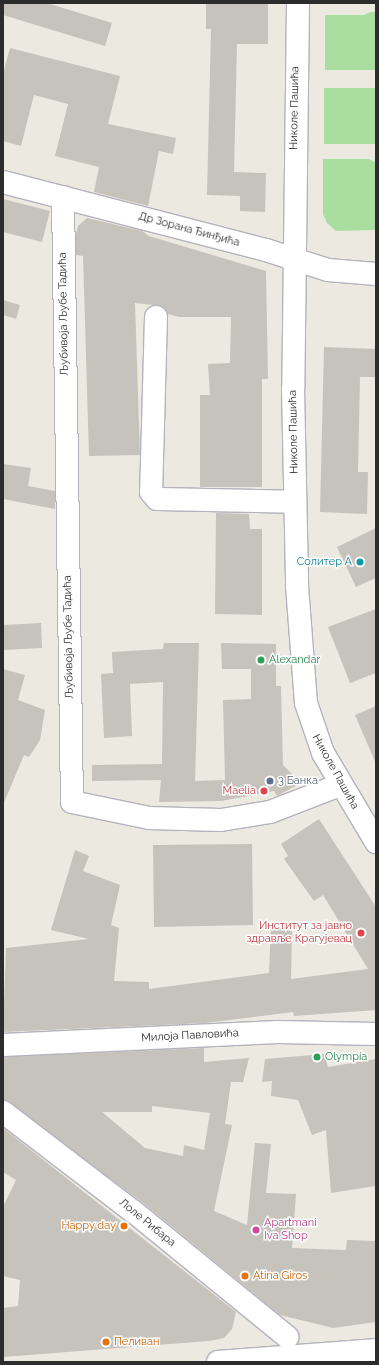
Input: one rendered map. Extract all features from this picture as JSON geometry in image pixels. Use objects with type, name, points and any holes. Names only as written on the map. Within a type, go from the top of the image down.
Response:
[{"type":"street","name":"Николе Пашића","points":[[298,3],[295,261],[295,502],[306,703],[312,730],[340,784],[376,842]]},
{"type":"street","name":"Др Зорана Ђинђића","points":[[3,182],[266,250],[295,261],[328,270],[376,274]]},
{"type":"street","name":"Љубивоја Љубе Тадића","points":[[62,197],[72,802],[149,818],[221,820],[270,812],[340,784]]},
{"type":"street","points":[[156,317],[151,492],[157,500],[295,502]]},
{"type":"street","name":"Милоја Павловића","points":[[3,1045],[278,1032],[376,1034]]},
{"type":"street","name":"Лоле Рибара","points":[[3,1112],[134,1212],[287,1337]]},
{"type":"street","points":[[218,1362],[275,1360],[376,1350]]},
{"type":"green space","points":[[370,12],[376,12],[376,70],[325,70],[325,15],[364,15]]},
{"type":"green space","points":[[324,88],[376,88],[376,144],[324,144]]},
{"type":"green space","points":[[323,159],[369,159],[376,163],[376,230],[336,231],[327,223],[323,214]]},
{"type":"building","points":[[3,3],[47,3],[112,23],[105,46],[3,15]]},
{"type":"building","points":[[206,3],[268,3],[268,44],[237,44],[234,172],[266,173],[265,212],[240,211],[240,196],[207,195],[211,29],[206,29]]},
{"type":"building","points":[[10,48],[120,76],[108,124],[176,138],[173,154],[159,151],[148,206],[94,192],[99,167],[55,156],[68,104],[34,95],[21,146],[3,141],[3,74]]},
{"type":"building","points":[[3,199],[50,211],[42,242],[3,232]]},
{"type":"building","points":[[87,218],[142,231],[149,236],[266,271],[268,379],[262,379],[262,487],[200,487],[200,395],[210,395],[208,364],[230,363],[231,317],[179,317],[168,314],[162,306],[135,303],[140,455],[89,456],[83,256],[76,255],[76,234],[78,226]]},
{"type":"building","points":[[3,300],[20,305],[16,319],[3,315]]},
{"type":"building","points":[[324,347],[376,349],[376,377],[360,377],[358,472],[368,472],[367,514],[320,512]]},
{"type":"building","points":[[3,464],[31,468],[28,486],[55,491],[55,509],[3,499]]},
{"type":"building","points":[[216,513],[249,514],[250,529],[262,529],[262,615],[215,614]]},
{"type":"building","name":"Солитер А","points":[[376,528],[376,578],[356,587],[337,547]]},
{"type":"building","points":[[376,609],[376,673],[350,683],[328,627]]},
{"type":"building","points":[[41,623],[42,648],[3,650],[3,625]]},
{"type":"building","points":[[164,643],[199,643],[195,781],[225,780],[223,700],[251,699],[251,669],[222,669],[221,643],[276,644],[276,686],[281,686],[283,765],[301,783],[277,796],[274,791],[221,801],[159,802],[161,780],[92,781],[92,765],[162,764],[163,682],[130,684],[132,736],[104,738],[101,674],[113,673],[112,652],[163,649]]},
{"type":"building","points":[[3,669],[25,675],[18,700],[45,710],[40,740],[29,757],[24,755],[3,805]]},
{"type":"building","points":[[376,706],[376,764],[355,715]]},
{"type":"building","points":[[319,819],[376,907],[376,1010],[294,1016],[293,1012],[205,1023],[3,1032],[6,948],[89,939],[51,930],[75,850],[89,856],[83,871],[120,885],[111,925],[119,928],[114,981],[149,982],[149,989],[269,973],[271,926],[292,931],[291,979],[368,969],[323,895],[314,901],[284,859],[288,856],[281,844]]},
{"type":"building","points":[[252,844],[253,925],[154,927],[153,845]]},
{"type":"building","points":[[204,1048],[204,1062],[249,1058],[243,1082],[231,1082],[225,1124],[232,1125],[214,1211],[247,1225],[255,1143],[271,1144],[266,1193],[296,1194],[292,1248],[346,1250],[347,1240],[376,1241],[376,1322],[333,1328],[280,1315],[142,1202],[3,1100],[3,1057]],"holes":[[[152,1106],[210,1113],[204,1150],[184,1145],[183,1156],[145,1148],[102,1112],[152,1112]]]},
{"type":"building","points":[[324,1054],[328,1067],[376,1059],[376,1186],[331,1193],[326,1130],[312,1135],[298,1100],[271,1096],[272,1081],[262,1082],[265,1059]]},
{"type":"building","points":[[3,1128],[236,1312],[232,1329],[224,1338],[209,1341],[3,1357],[3,1308],[18,1306],[20,1280],[3,1276],[3,1207],[16,1180],[3,1172]]},
{"type":"place","name":"Солитер А","points":[[360,562]]},
{"type":"place","name":"Alexandar","points":[[261,660]]},
{"type":"place","name":"3 Банка","points":[[270,781]]},
{"type":"place","name":"Maelia","points":[[264,791]]},
{"type":"place","name":"Институт за јавно здравље Крагујевац","points":[[361,933]]},
{"type":"place","name":"Olympia","points":[[317,1057]]},
{"type":"place","name":"Happy day","points":[[124,1226]]},
{"type":"place","name":"Apartmani Iva Shop","points":[[256,1230]]},
{"type":"place","name":"Atina Giros","points":[[245,1276]]},
{"type":"place","name":"Пеливан","points":[[106,1342]]}]
